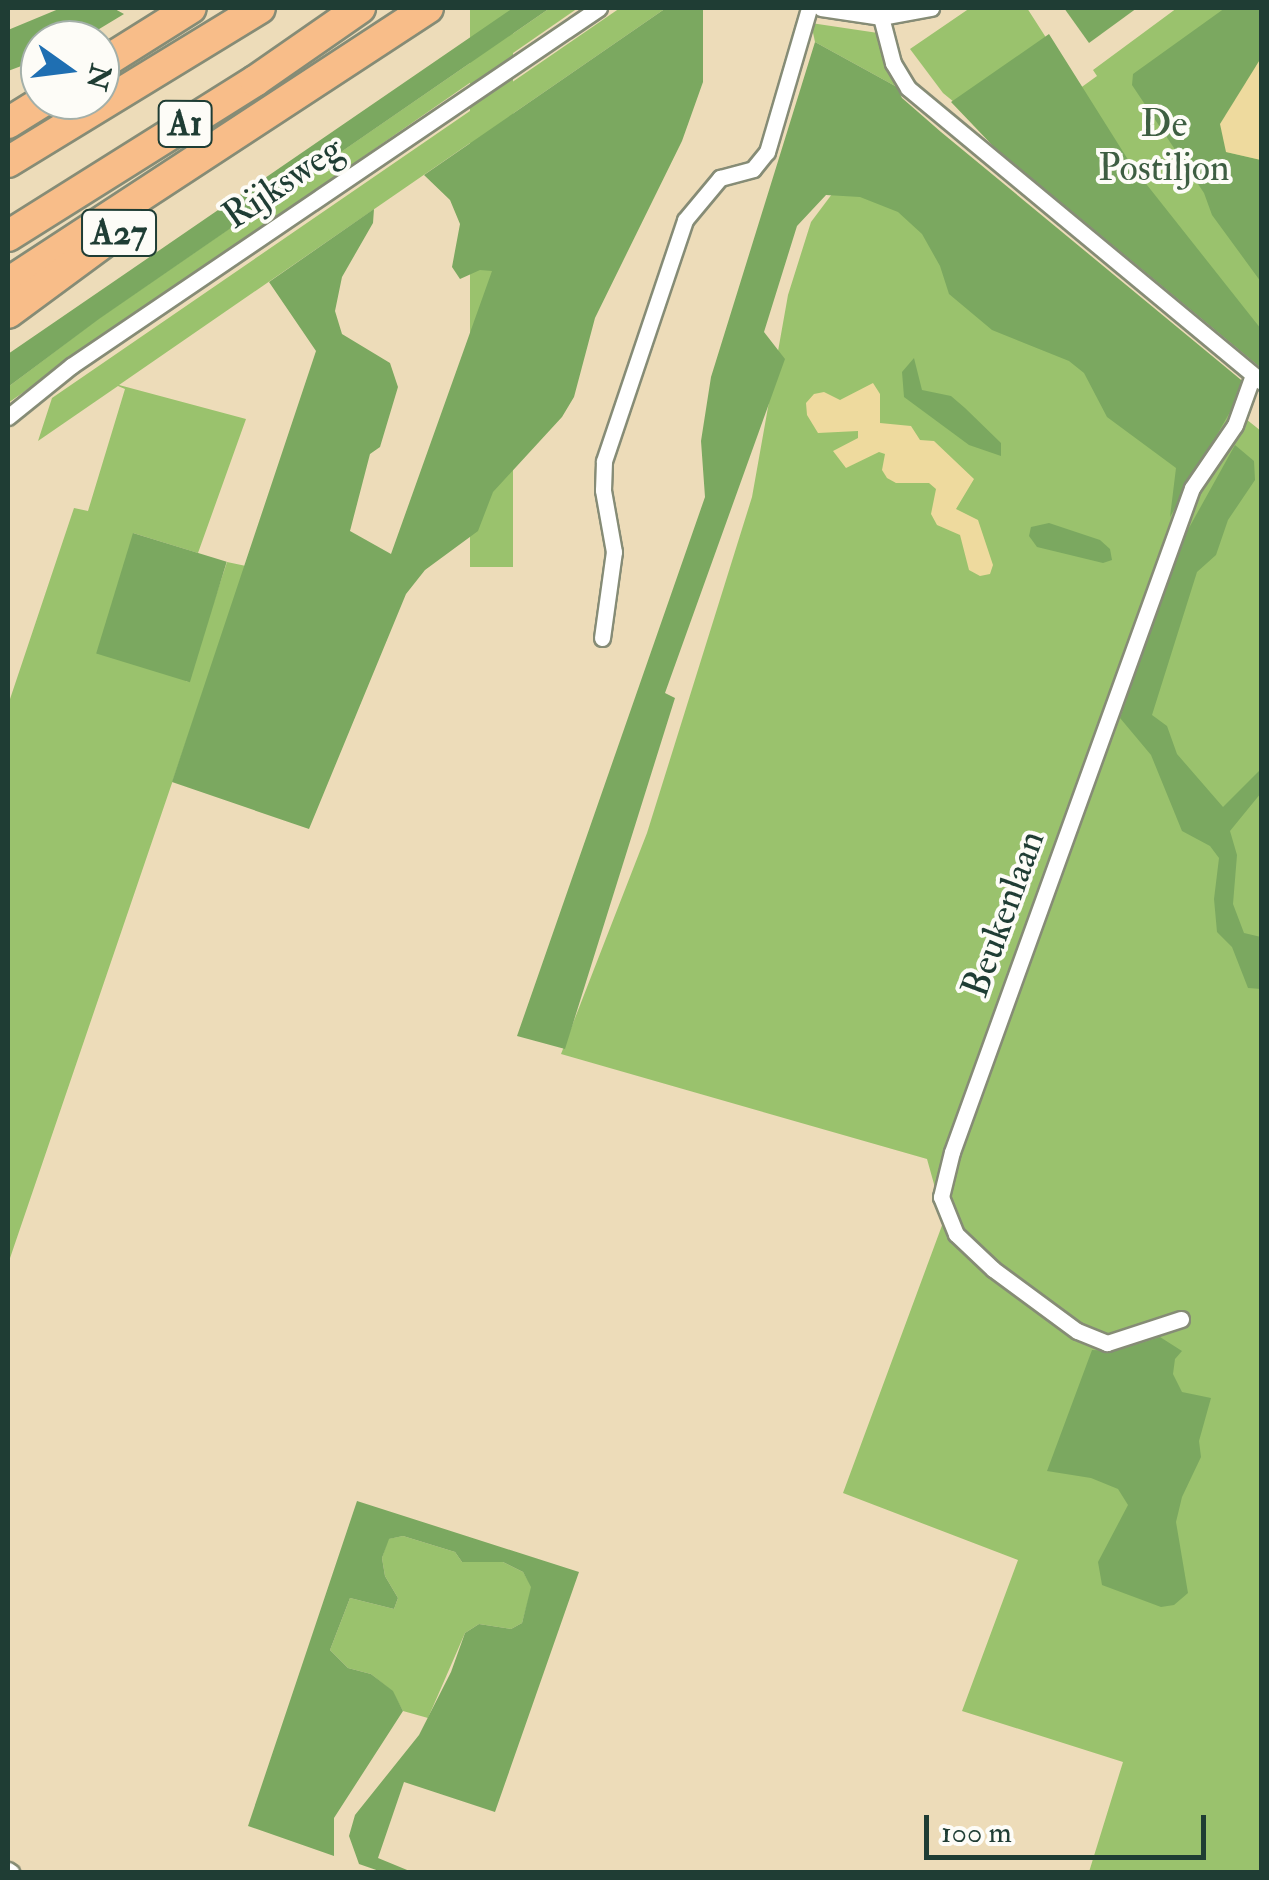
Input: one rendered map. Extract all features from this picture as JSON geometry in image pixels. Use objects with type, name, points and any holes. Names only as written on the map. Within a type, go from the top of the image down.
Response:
[{"type":"highway","name":"A1","points":[[120,53],[191,8]]},
{"type":"highway","name":"A1","points":[[8,162],[260,8]]},
{"type":"highway","name":"A1","points":[[8,236],[255,81],[360,8]]},
{"type":"highway","name":"A1","points":[[8,282],[428,8]]},
{"type":"highway","name":"A27","points":[[8,314],[107,244],[223,144]]},
{"type":"street","name":"Rijksweg","points":[[8,417],[71,366],[599,8]]},
{"type":"street","points":[[602,638],[614,552],[603,490],[604,461],[685,220],[720,178],[752,169],[767,152],[809,8]]},
{"type":"street","points":[[821,8],[892,13],[931,8]]},
{"type":"street","points":[[892,13],[893,63],[908,88],[1257,378]]},
{"type":"street","name":"Beukenlaan","points":[[1181,1319],[1107,1343],[1077,1332],[956,1234],[941,1196],[952,1152],[1192,488],[1235,425],[1257,378]]},
{"type":"green space","points":[[61,8],[113,8],[124,14],[114,20],[32,20]]},
{"type":"green space","points":[[470,8],[513,8],[513,567],[470,567]]},
{"type":"green space","points":[[513,8],[550,8],[99,319],[8,387],[8,354]]},
{"type":"green space","points":[[550,8],[578,8],[8,403],[8,387],[98,319]]},
{"type":"green space","points":[[620,8],[666,8],[119,385],[246,419],[198,553],[133,533],[187,682],[227,562],[246,566],[8,1264],[8,705],[74,508],[88,511],[125,389],[118,386],[38,441],[52,398]]},
{"type":"green space","points":[[666,8],[703,8],[703,82],[682,141],[595,318],[574,397],[562,417],[493,492],[478,531],[425,570],[406,594],[309,829],[172,782],[316,351],[269,282],[374,209],[373,223],[342,277],[335,311],[342,334],[390,363],[398,387],[380,447],[370,454],[350,531],[391,554],[492,271],[480,270],[460,279],[452,267],[460,224],[450,200],[424,175]]},
{"type":"green space","name":"De Postiljon","points":[[970,8],[1027,8],[1079,89],[1097,76],[1093,70],[1177,8],[1261,8],[1261,355],[943,93],[910,49]]},
{"type":"green space","points":[[1064,8],[1137,8],[1089,43]]},
{"type":"green space","points":[[1225,8],[1261,8],[1261,58],[1244,87],[1226,152],[1261,160],[1261,282],[1212,215],[1204,193],[1132,85],[1133,74]]},
{"type":"green space","points":[[811,23],[878,33],[897,87],[815,42]]},
{"type":"green space","points":[[20,25],[20,66],[8,71],[8,30]]},
{"type":"green space","points":[[1049,34],[1132,166],[1261,329],[1261,368],[994,147],[951,102]]},
{"type":"green space","points":[[815,42],[897,87],[902,98],[941,132],[1246,384],[1170,517],[1176,468],[1107,417],[1084,373],[1069,361],[992,330],[949,294],[940,266],[922,234],[898,212],[860,197],[826,195],[797,226],[764,332],[785,359],[665,693],[675,698],[565,1049],[517,1036],[705,497],[701,441],[711,377]]},
{"type":"green space","points":[[856,162],[975,202],[1261,431],[1261,1872],[1089,1872],[1123,1762],[962,1711],[1018,1560],[843,1493],[944,1220],[927,1159],[561,1054],[647,833],[752,497],[788,295],[811,222]]},
{"type":"green space","points":[[914,358],[922,390],[951,396],[1001,443],[1001,456],[969,445],[904,397],[902,372]]},
{"type":"green space","points":[[1235,445],[1254,461],[1255,480],[1228,520],[1216,555],[1197,572],[1152,715],[1167,726],[1177,754],[1223,807],[1261,769],[1261,793],[1230,831],[1237,855],[1233,904],[1244,933],[1261,937],[1261,989],[1248,988],[1232,947],[1217,932],[1214,899],[1219,858],[1210,846],[1182,831],[1151,755],[1120,718],[1185,535]]},
{"type":"green space","points":[[1049,523],[1100,540],[1110,549],[1112,560],[1103,563],[1037,547],[1029,536],[1031,527]]},
{"type":"green space","points":[[133,533],[227,562],[190,682],[96,653]]},
{"type":"green space","points":[[1160,1337],[1182,1351],[1175,1359],[1173,1374],[1182,1392],[1211,1398],[1199,1441],[1201,1457],[1182,1497],[1176,1522],[1188,1593],[1174,1605],[1161,1607],[1102,1585],[1098,1562],[1128,1505],[1118,1489],[1091,1478],[1047,1471],[1092,1350],[1115,1351]]},
{"type":"green space","points":[[357,1501],[579,1572],[495,1812],[404,1782],[378,1858],[412,1872],[382,1872],[359,1864],[349,1836],[355,1815],[419,1735],[451,1672],[465,1633],[479,1624],[511,1629],[522,1623],[531,1587],[523,1572],[503,1562],[462,1562],[455,1552],[403,1536],[389,1539],[382,1558],[385,1576],[398,1598],[394,1609],[350,1598],[330,1650],[348,1668],[371,1674],[393,1691],[403,1711],[334,1818],[334,1856],[248,1826]]},
{"type":"green space","points":[[403,1536],[455,1552],[462,1562],[503,1562],[523,1572],[532,1587],[522,1623],[511,1629],[479,1624],[465,1633],[428,1718],[403,1711],[392,1691],[371,1674],[348,1668],[330,1650],[350,1598],[394,1609],[398,1598],[385,1576],[382,1558],[388,1539]]},
{"type":"sand","points":[[1261,58],[1261,160],[1226,152],[1220,124]]},
{"type":"sand","points":[[873,383],[880,394],[880,423],[911,426],[920,440],[934,441],[974,479],[956,509],[978,520],[993,565],[990,574],[980,576],[969,570],[960,535],[937,525],[931,514],[936,489],[929,483],[896,483],[887,478],[882,470],[885,454],[879,452],[846,468],[833,451],[858,438],[858,431],[818,433],[807,415],[806,403],[814,394],[824,392],[840,400]]}]
